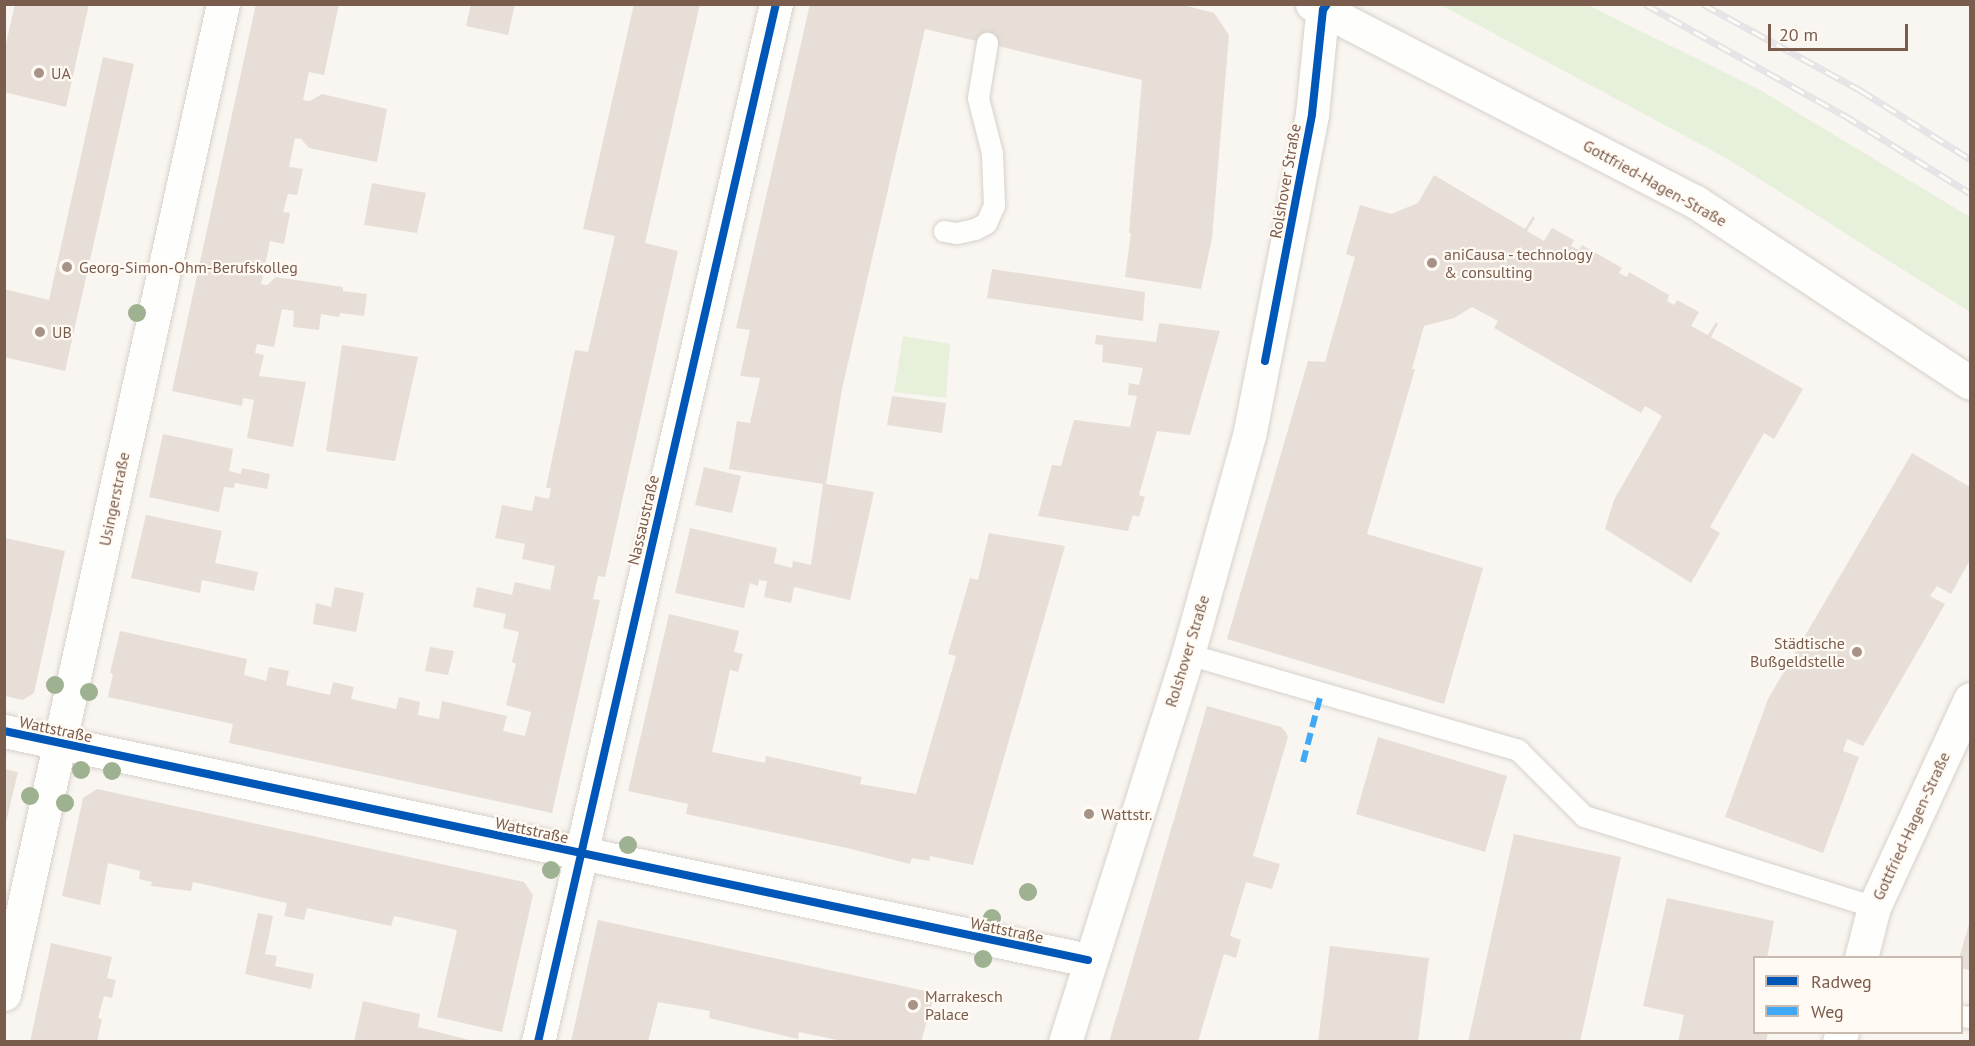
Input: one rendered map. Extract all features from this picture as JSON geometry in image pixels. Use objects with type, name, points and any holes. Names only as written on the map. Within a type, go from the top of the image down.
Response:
[{"type":"street","name":"Usingerstraße","points":[[4,994],[223,4]]},
{"type":"street","name":"Nassaustraße","points":[[537,1041],[776,4]]},
{"type":"street","name":"Gottfried-Hagen-Straße","points":[[1319,6],[1696,202],[1971,383]]},
{"type":"street","name":"Rolshover Straße","points":[[1065,1041],[1088,960],[1188,654],[1249,436],[1312,114],[1319,6]]},
{"type":"street","name":"Gottfried-Hagen-Straße","points":[[1861,956],[1874,907],[1971,699]]},
{"type":"street","name":"Wattstraße","points":[[4,731],[1088,960]]},
{"type":"lane","points":[[944,231],[957,233],[975,230],[986,223],[994,205],[992,153],[978,98],[987,43]]},
{"type":"lane","points":[[1188,654],[1518,750],[1584,816],[1874,907]]},
{"type":"green space","points":[[1441,5],[1588,5],[1760,90],[1970,217],[1970,312],[1726,158]]},
{"type":"green space","points":[[903,336],[950,344],[946,398],[894,392]]},
{"type":"building","name":"UA","points":[[15,4],[89,4],[66,107],[4,92],[4,53]]},
{"type":"building","points":[[256,4],[339,4],[324,75],[309,72],[303,100],[310,101],[322,94],[387,109],[377,162],[309,148],[301,139],[295,138],[289,167],[303,169],[297,195],[288,194],[283,212],[290,213],[284,244],[270,241],[261,284],[267,285],[276,277],[343,287],[343,291],[367,294],[364,316],[340,313],[339,317],[321,314],[319,330],[293,327],[294,311],[282,309],[274,347],[257,344],[255,353],[264,355],[259,376],[306,382],[293,447],[247,438],[254,400],[243,398],[242,406],[172,391]]},
{"type":"building","points":[[471,4],[515,4],[508,35],[466,26]]},
{"type":"building","points":[[634,4],[700,4],[645,243],[678,251],[605,577],[598,576],[593,599],[600,600],[552,813],[229,743],[233,724],[108,697],[113,674],[110,673],[120,631],[247,659],[244,675],[266,681],[269,667],[289,671],[286,685],[330,695],[333,682],[354,687],[351,699],[396,709],[399,697],[420,702],[418,715],[439,719],[442,701],[507,716],[503,731],[525,736],[531,712],[506,705],[516,664],[512,662],[519,632],[503,628],[506,614],[473,607],[477,587],[512,595],[515,582],[550,590],[555,566],[522,559],[525,544],[495,538],[502,505],[532,511],[535,496],[549,499],[551,488],[546,488],[575,350],[588,352],[615,236],[583,229]]},
{"type":"building","points":[[810,4],[1179,4],[1214,13],[1229,35],[1212,238],[1201,289],[1125,277],[1131,233],[1129,233],[1142,80],[925,29],[842,389],[826,484],[874,492],[850,600],[794,587],[791,603],[764,597],[767,581],[759,580],[758,586],[750,583],[744,608],[675,593],[690,528],[777,548],[774,563],[792,568],[793,561],[811,565],[823,484],[729,469],[737,421],[750,423],[760,378],[740,376],[750,330],[736,328]]},
{"type":"building","points":[[103,57],[134,64],[65,371],[4,357],[4,289],[49,300]]},
{"type":"building","points":[[1434,175],[1525,229],[1533,216],[1535,218],[1527,231],[1544,241],[1552,228],[1574,240],[1571,246],[1579,250],[1582,245],[1622,268],[1619,273],[1627,277],[1629,272],[1669,295],[1667,301],[1674,305],[1677,300],[1699,312],[1691,326],[1708,335],[1716,322],[1718,324],[1711,337],[1803,389],[1774,439],[1764,433],[1710,527],[1720,533],[1691,583],[1605,529],[1614,500],[1662,416],[1645,406],[1641,413],[1494,328],[1498,321],[1472,307],[1454,318],[1424,326],[1412,369],[1415,369],[1367,534],[1483,568],[1444,704],[1227,639],[1308,361],[1325,362],[1355,257],[1346,254],[1360,205],[1391,214],[1418,203]]},
{"type":"building","points":[[372,183],[426,193],[417,233],[364,225]]},
{"type":"building","points":[[992,269],[1145,292],[1143,321],[987,298]]},
{"type":"building","points":[[1159,323],[1220,331],[1190,435],[1157,431],[1139,495],[1145,497],[1139,517],[1133,515],[1128,531],[1038,516],[1052,465],[1061,466],[1074,420],[1130,427],[1137,396],[1128,395],[1129,383],[1139,385],[1143,368],[1102,362],[1103,345],[1095,344],[1096,335],[1156,342]]},
{"type":"building","points":[[342,345],[418,357],[395,461],[326,451]]},
{"type":"building","points":[[892,396],[946,403],[942,433],[887,425]]},
{"type":"building","points":[[163,434],[233,449],[229,471],[241,474],[242,468],[270,474],[267,489],[235,483],[234,488],[224,487],[219,512],[149,497]]},
{"type":"building","name":"Städtische Bußgeldstelle","points":[[1912,453],[1970,487],[1970,560],[1951,594],[1937,586],[1930,596],[1945,604],[1863,746],[1847,739],[1843,751],[1859,757],[1823,853],[1725,817],[1768,699]]},
{"type":"building","points":[[704,467],[741,476],[732,513],[695,505]]},
{"type":"building","points":[[146,515],[222,531],[215,563],[258,572],[254,591],[202,580],[200,593],[131,578]]},
{"type":"building","points":[[989,533],[1065,546],[973,865],[930,856],[929,861],[912,858],[910,864],[847,848],[686,814],[688,804],[628,791],[669,614],[739,631],[734,652],[743,654],[738,672],[730,670],[712,752],[765,763],[766,756],[862,777],[860,784],[916,794],[956,656],[948,654],[970,578],[978,580]]},
{"type":"building","points":[[5,538],[65,551],[34,693],[23,700],[5,696]]},
{"type":"building","points":[[335,587],[364,593],[356,632],[313,624],[316,603],[331,607]]},
{"type":"building","points":[[430,647],[454,651],[448,675],[425,671]]},
{"type":"building","points":[[1207,706],[1281,727],[1286,732],[1288,737],[1253,856],[1280,864],[1272,889],[1246,882],[1230,936],[1241,940],[1236,958],[1224,954],[1198,1042],[1109,1042]]},
{"type":"building","points":[[1378,737],[1507,776],[1485,852],[1356,814]]},
{"type":"building","points":[[4,769],[18,772],[5,826],[4,826]]},
{"type":"building","points":[[97,789],[524,882],[533,895],[502,1032],[437,1017],[457,930],[394,916],[391,926],[307,908],[304,920],[284,916],[287,903],[193,882],[191,891],[151,886],[152,882],[139,879],[140,871],[108,863],[100,905],[62,896],[83,798]]},
{"type":"building","points":[[1514,834],[1621,857],[1580,1042],[1468,1042]]},
{"type":"building","points":[[1667,898],[1774,921],[1767,956],[1753,956],[1753,1034],[1768,1034],[1766,1042],[1678,1042],[1684,1015],[1643,1006]]},
{"type":"building","points":[[258,913],[273,916],[265,954],[277,956],[275,966],[314,974],[311,989],[245,974]]},
{"type":"building","points":[[598,920],[935,993],[921,1042],[847,1042],[799,1032],[798,1039],[709,1018],[710,1011],[658,1002],[648,1042],[571,1042]]},
{"type":"building","points":[[1970,921],[1970,970],[1963,969],[1963,956],[1960,956]]},
{"type":"building","points":[[51,943],[112,957],[107,978],[116,980],[112,998],[104,996],[98,1018],[102,1019],[97,1042],[30,1042]]},
{"type":"building","points":[[1330,946],[1429,958],[1418,1042],[1318,1042]]},
{"type":"building","points":[[363,1001],[420,1014],[418,1027],[477,1042],[354,1042]]},
{"type":"railway","points":[[1645,4],[1844,115],[1970,193]]},
{"type":"railway","points":[[1703,4],[1860,90],[1970,159]]},
{"type":"marked path","points":[[1303,762],[1321,694]]},
{"type":"cycle path","points":[[538,1042],[776,4]]},
{"type":"cycle path","points":[[1265,361],[1312,114],[1323,10],[1327,4]]},
{"type":"cycle path","points":[[4,731],[1088,960]]},
{"type":"place","name":"UA","points":[[39,73]]},
{"type":"place","name":"aniCausa - technology & consulting","points":[[1432,263]]},
{"type":"place","name":"Georg-Simon-Ohm-Berufskolleg","points":[[67,267]]},
{"type":"place","name":"UB","points":[[40,332]]},
{"type":"place","name":"Städtische Bußgeldstelle","points":[[1857,652]]},
{"type":"place","name":"Wattstr.","points":[[1089,814]]},
{"type":"place","name":"Marrakesch Palace","points":[[913,1005]]}]
